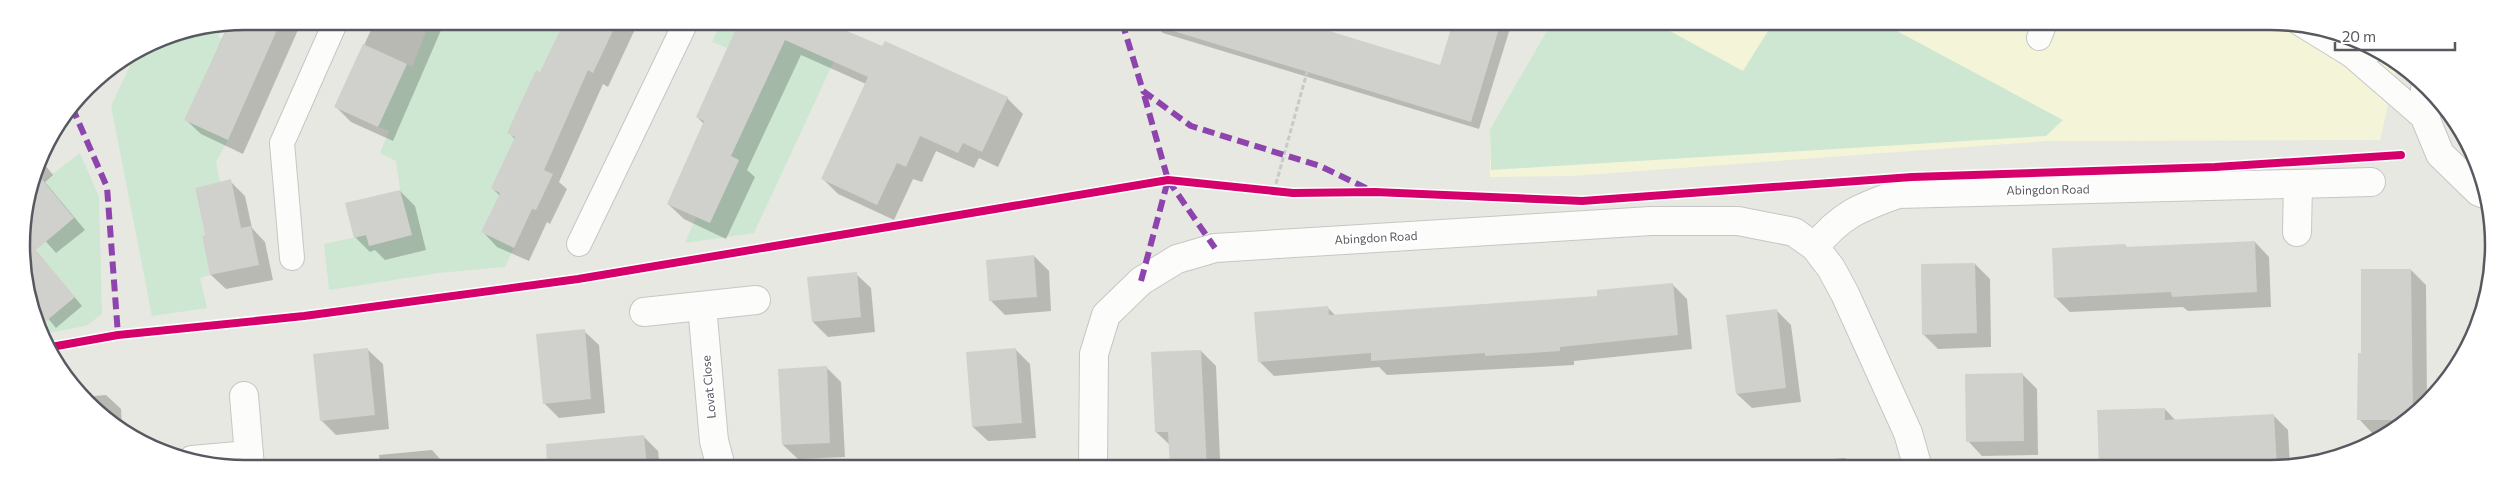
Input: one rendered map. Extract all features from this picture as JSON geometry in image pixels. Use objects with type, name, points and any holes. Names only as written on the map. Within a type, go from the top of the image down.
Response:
[{"type":"street","points":[[2425,96],[2426,120],[2440,154],[2479,192]]},
{"type":"street","name":"Abingdon Road","points":[[1815,247],[1828,231],[1843,218],[1862,207],[1898,194],[2371,182]]},
{"type":"street","points":[[2296,232],[2298,184]]},
{"type":"street","name":"Abingdon Road","points":[[1093,460],[1094,354],[1106,315],[1141,281],[1176,260],[1216,248],[1257,245],[1651,221],[1738,221],[1794,232],[1815,247],[1831,268],[1849,302],[1908,433],[1916,460]]},
{"type":"street","points":[[644,312],[756,300]]},
{"type":"street","name":"Lovat Close","points":[[702,306],[714,441],[719,460]]},
{"type":"street","points":[[244,396],[250,460]]},
{"type":"lane","points":[[292,258],[282,143],[332,30]]},
{"type":"lane","points":[[579,244],[682,30]]},
{"type":"lane","points":[[2319,36],[2351,55],[2426,120]]},
{"type":"lane","points":[[2351,55],[2364,52]]},
{"type":"path","points":[[1257,245],[1307,72]]},
{"type":"path","points":[[1264,190],[1283,192]]},
{"type":"shaded area","points":[[426,30],[560,30],[550,53],[577,88],[536,70],[523,100],[548,151],[508,153],[491,188],[500,193],[481,232],[514,248],[505,267],[439,273],[329,290],[324,244],[366,235],[369,246],[412,235],[400,190],[396,161],[380,153],[389,131],[378,127],[407,64],[412,67]]},
{"type":"shaded area","points":[[717,30],[761,30],[834,61],[754,233],[685,243],[696,217],[710,223],[739,161],[699,142],[727,48],[712,42]]},
{"type":"shaded area","points":[[1547,30],[2284,30],[2312,34],[2339,41],[2365,52],[2396,71],[2380,140],[2048,141],[1571,176],[1490,177],[1490,129]]},
{"type":"shaded area","points":[[1547,30],[1668,30],[1743,71],[1769,30],[1895,30],[2063,120],[2046,136],[1491,170],[1490,129]]},
{"type":"shaded area","points":[[221,31],[218,37],[261,57],[253,75],[214,57],[185,120],[228,140],[216,162],[220,182],[195,188],[205,235],[202,236],[210,275],[200,278],[207,308],[152,316],[111,106],[131,63],[176,41]]},
{"type":"shaded area","points":[[80,153],[99,197],[102,314],[86,326],[49,333],[44,323],[75,297],[36,250],[74,217],[57,197],[32,218],[38,185]]},
{"type":"building","points":[[277,30],[228,140],[184,120],[226,31]]},
{"type":"building","points":[[560,30],[613,30],[593,73],[588,70],[544,170],[553,174],[536,210],[532,209],[514,248],[481,232],[500,193],[491,188],[515,137],[507,133],[536,70],[540,72]]},
{"type":"building","points":[[735,30],[845,30],[882,46],[885,41],[1008,97],[982,152],[963,143],[958,153],[920,136],[906,167],[897,163],[877,205],[821,179],[868,77],[785,40],[731,156],[739,160],[710,223],[667,204],[704,121],[696,117]]},
{"type":"building","points":[[1170,30],[1326,30],[1440,65],[1451,30],[1499,30],[1471,122]]},
{"type":"building","points":[[363,44],[407,64],[378,127],[334,107]]},
{"type":"building","points":[[41,177],[74,218],[36,250],[75,297],[44,323],[37,301],[30,259],[30,231]]},
{"type":"building","points":[[231,179],[241,228],[251,226],[259,265],[210,275],[202,236],[205,235],[195,188]]},
{"type":"building","points":[[400,190],[412,235],[369,246],[366,235],[354,238],[345,203]]},
{"type":"building","points":[[2255,241],[2257,292],[2172,297],[2171,292],[2054,298],[2052,248],[2125,244],[2125,247]]},
{"type":"building","points":[[1034,255],[1037,297],[989,301],[986,260]]},
{"type":"building","points":[[1975,263],[1977,333],[1922,335],[1921,264]]},
{"type":"building","points":[[2361,269],[2411,269],[2413,406],[2395,420],[2357,420],[2358,353],[2361,353]]},
{"type":"building","points":[[857,272],[861,317],[812,322],[807,277]]},
{"type":"building","points":[[1673,283],[1678,335],[1560,347],[1560,351],[1485,356],[1485,353],[1371,361],[1371,353],[1258,362],[1254,312],[1328,306],[1329,315],[1597,296],[1597,290]]},
{"type":"building","points":[[1777,309],[1786,388],[1736,394],[1726,315]]},
{"type":"building","points":[[585,329],[591,399],[543,404],[536,334]]},
{"type":"building","points":[[368,348],[375,415],[320,421],[313,354]]},
{"type":"building","points":[[1016,348],[1022,423],[972,427],[966,352]]},
{"type":"building","points":[[1201,350],[1207,460],[1170,460],[1168,432],[1155,432],[1151,352]]},
{"type":"building","points":[[827,366],[830,443],[782,445],[778,369]]},
{"type":"building","points":[[2023,373],[2024,441],[1966,442],[1965,374]]},
{"type":"building","points":[[2165,408],[2165,420],[2274,414],[2277,460],[2099,460],[2097,410]]},
{"type":"building","points":[[644,435],[646,460],[547,460],[546,444]]},
{"type":"marked path","points":[[1124,30],[1143,91],[1191,126],[1320,166],[1368,189]]},
{"type":"marked path","points":[[1141,281],[1168,180],[1143,91]]},
{"type":"marked path","points":[[75,113],[107,187],[118,335]]},
{"type":"marked path","points":[[1168,180],[1215,248]]},
{"type":"cycle path","points":[[56,346],[118,335],[304,316],[578,279],[1168,180],[1293,193],[1375,192],[1582,201],[1912,177],[2215,167],[2401,155]]}]
